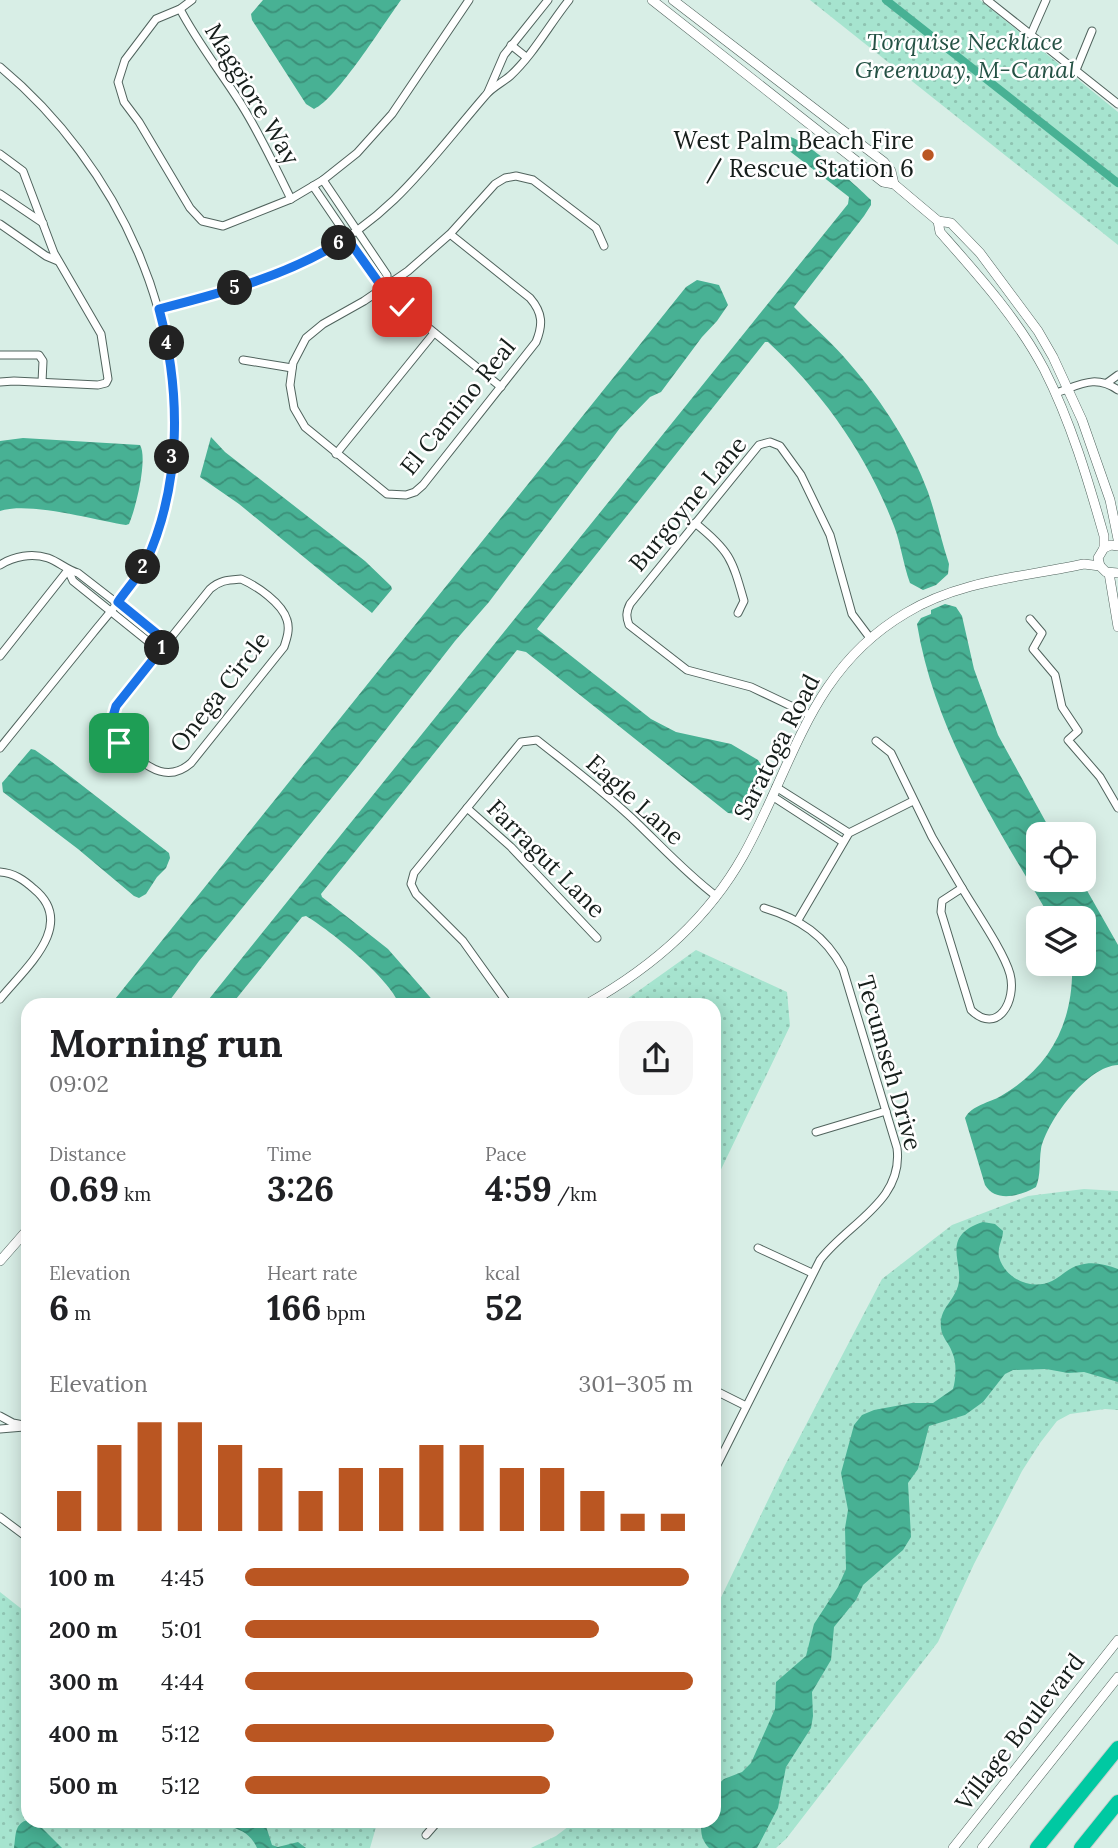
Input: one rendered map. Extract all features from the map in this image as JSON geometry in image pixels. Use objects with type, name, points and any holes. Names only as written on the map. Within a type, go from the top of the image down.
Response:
[{"type":"highway","points":[[1037,1848],[1118,1748]]},
{"type":"highway","points":[[1081,1848],[1118,1802]]},
{"type":"street","points":[[192,0],[180,9],[156,19],[125,60],[118,82],[124,102],[139,122],[190,208],[202,221],[223,226],[291,199],[323,180],[357,153],[392,114],[469,0]]},
{"type":"street","points":[[159,309],[267,278],[315,257],[347,238],[393,203],[411,185],[487,92],[504,55],[548,0]]},
{"type":"street","points":[[487,92],[510,76],[569,0]]},
{"type":"street","points":[[652,0],[883,182],[894,184],[938,221],[951,223],[994,272],[1038,331],[1068,389],[1082,420],[1110,500],[1118,539]]},
{"type":"street","points":[[673,0],[884,162],[891,171],[894,184]]},
{"type":"street","points":[[987,0],[1118,104]]},
{"type":"street","points":[[1031,34],[1046,0]]},
{"type":"street","points":[[542,7],[555,18]]},
{"type":"street","name":"Maggiore Way","points":[[180,9],[193,34],[242,105],[268,150],[291,199]]},
{"type":"street","points":[[1076,70],[1092,31]]},
{"type":"street","points":[[511,45],[526,57]]},
{"type":"street","points":[[0,67],[41,106],[96,176],[130,236],[159,309],[166,334],[173,386],[172,464],[162,515],[145,564],[118,602],[0,748]]},
{"type":"street","points":[[0,154],[23,171],[58,261],[101,334],[108,381],[98,385],[0,382]]},
{"type":"street","name":"El Camino Real","points":[[450,234],[538,307],[542,318],[541,330],[536,342],[415,492],[406,495],[387,494],[313,436],[299,418],[291,397],[292,368],[300,348],[314,330],[387,287],[408,271],[450,234],[495,184],[505,178],[522,177],[533,180],[596,228],[604,246]]},
{"type":"street","points":[[323,180],[387,275],[387,287]]},
{"type":"street","points":[[313,186],[379,283],[387,287],[402,307],[501,387]]},
{"type":"street","points":[[0,194],[43,223]]},
{"type":"street","points":[[938,221],[940,232],[1010,316],[1056,393],[1092,492],[1104,536],[1100,566],[1114,573],[1118,627]]},
{"type":"street","points":[[0,224],[46,256],[58,261]]},
{"type":"street","points":[[335,454],[433,332]]},
{"type":"street","points":[[0,355],[39,355],[43,361],[42,382]]},
{"type":"street","points":[[243,360],[292,368]]},
{"type":"street","points":[[1107,383],[1118,375]]},
{"type":"street","points":[[1056,393],[1091,381],[1107,383],[1118,390]]},
{"type":"street","name":"Burgoyne Lane","points":[[810,715],[751,687],[704,677],[677,664],[629,625],[627,609],[755,449],[765,443],[775,443],[784,451],[813,497],[834,547],[852,614],[870,638]]},
{"type":"street","points":[[695,523],[723,547],[730,557],[744,601],[738,613]]},
{"type":"street","points":[[1101,551],[1111,545],[1118,546]]},
{"type":"street","name":"Saratoga Road","points":[[1084,564],[1101,551]]},
{"type":"street","points":[[0,565],[11,558],[46,557],[78,573],[167,642]]},
{"type":"street","name":"Saratoga Road","points":[[597,998],[628,980],[664,952],[716,896],[742,858],[810,715],[838,671],[870,638],[907,612],[947,593],[984,583],[1084,564],[1100,566]]},
{"type":"street","points":[[68,570],[73,581],[160,651]]},
{"type":"street","points":[[0,656],[68,570]]},
{"type":"street","name":"Onega Circle","points":[[241,579],[251,584],[282,610],[288,621],[284,647],[191,763],[175,772],[151,769],[119,743],[111,723],[116,706],[167,642],[210,589],[224,580],[241,579]]},
{"type":"street","points":[[1030,619],[1042,633],[1033,649],[1055,675],[1062,707],[1078,731],[1068,740],[1100,777],[1118,808]]},
{"type":"street","name":"Eagle Lane","points":[[467,808],[516,746],[526,740],[537,740],[598,789],[638,824],[679,866],[716,896]]},
{"type":"street","points":[[876,741],[891,753],[913,801],[1006,963],[1011,979],[1011,995],[1000,1015],[990,1020],[979,1018],[971,1010],[941,912],[942,901],[962,888]]},
{"type":"street","points":[[774,792],[849,833]]},
{"type":"street","points":[[774,792],[842,842]]},
{"type":"street","points":[[798,920],[849,833],[913,801]]},
{"type":"street","points":[[467,808],[414,873],[411,884],[463,941],[504,998]]},
{"type":"street","name":"Farragut Lane","points":[[467,808],[511,847],[597,938]]},
{"type":"street","points":[[0,872],[13,874],[39,892],[48,901],[52,917],[50,933],[46,940],[0,999]]},
{"type":"street","name":"Tecumseh Drive","points":[[721,1457],[812,1273],[830,1247],[881,1201],[897,1173],[898,1154],[843,969],[828,946],[798,920],[764,908]]},
{"type":"street","points":[[816,1132],[886,1111]]},
{"type":"street","points":[[0,1261],[21,1237]]},
{"type":"street","points":[[758,1248],[812,1273]]},
{"type":"street","points":[[721,1394],[746,1406]]},
{"type":"street","points":[[0,1416],[21,1425]]},
{"type":"street","points":[[0,1429],[21,1427]]},
{"type":"street","points":[[0,1517],[21,1533]]},
{"type":"street","name":"Village Boulevard","points":[[953,1848],[1118,1640]]},
{"type":"street","name":"Village Boulevard","points":[[982,1848],[1118,1677]]},
{"type":"street","points":[[426,1835],[432,1828]]},
{"type":"green space","name":"Torquise Necklace Greenway, M-Canal","points":[[810,0],[980,0],[1118,112],[1118,245]]},
{"type":"green space","points":[[696,950],[787,992],[790,1026],[721,1169],[721,998],[628,998]]},
{"type":"green space","points":[[1084,1189],[1118,1191],[1118,1410],[1070,1414],[1057,1421],[1022,1471],[938,1642],[786,1839],[776,1848],[531,1848],[566,1828],[721,1828],[721,1598],[784,1467],[882,1279],[952,1225],[1028,1196]]},
{"type":"green space","points":[[0,1592],[21,1608],[21,1828],[376,1828],[370,1848],[0,1848]]},
{"type":"water","points":[[263,0],[401,0],[347,76],[324,102],[314,109],[306,104],[252,20],[251,14]]},
{"type":"water","points":[[787,136],[817,153],[871,200],[864,216],[794,307],[862,378],[904,441],[931,501],[949,564],[948,574],[936,585],[923,590],[910,583],[894,526],[857,450],[842,426],[807,382],[765,342],[537,629],[651,719],[676,732],[731,744],[758,760],[762,766],[761,773],[749,805],[736,813],[728,813],[526,652],[517,650],[321,894],[388,949],[431,998],[395,998],[372,969],[344,943],[306,916],[302,917],[237,998],[210,998],[848,204],[849,197],[783,146]]},
{"type":"water","points":[[697,280],[719,285],[728,305],[661,392],[650,397],[620,428],[489,602],[455,641],[171,998],[116,998],[686,287]]},
{"type":"water","points":[[211,437],[225,452],[365,561],[391,586],[392,589],[372,613],[239,504],[200,477]]},
{"type":"water","points":[[23,438],[140,445],[142,471],[129,524],[27,508],[0,511],[0,441]]},
{"type":"water","points":[[945,604],[956,607],[962,616],[974,669],[998,735],[1046,822],[1026,822],[1026,876],[970,777],[938,703],[917,624],[921,618],[931,614],[931,610]]},
{"type":"water","points":[[31,749],[52,762],[169,853],[166,868],[146,894],[139,898],[134,896],[3,792],[2,783]]},
{"type":"water","points":[[1035,892],[1088,892],[1096,906],[1043,906]]},
{"type":"water","points":[[1096,906],[1118,945],[1118,1065],[1094,1075],[1060,1110],[1041,1149],[1036,1187],[1009,1196],[995,1194],[985,1185],[965,1118],[976,1107],[1001,1096],[1018,1084],[1046,1057],[1064,1023],[1072,976],[1096,976]]},
{"type":"water","points":[[983,1222],[995,1224],[1003,1231],[999,1250],[1002,1265],[1013,1277],[1028,1284],[1044,1284],[1072,1268],[1090,1263],[1118,1269],[1118,1382],[1084,1372],[1013,1370],[1005,1374],[983,1402],[965,1415],[929,1426],[918,1469],[908,1483],[911,1537],[903,1550],[863,1585],[856,1600],[834,1627],[831,1660],[812,1692],[811,1728],[786,1767],[778,1808],[757,1848],[709,1848],[701,1828],[721,1828],[721,1782],[742,1772],[751,1763],[775,1709],[776,1682],[806,1656],[814,1624],[838,1587],[846,1569],[845,1528],[848,1510],[841,1473],[854,1425],[862,1415],[874,1410],[912,1403],[933,1403],[953,1389],[955,1361],[944,1338],[941,1322],[959,1280],[957,1243],[969,1228]]},
{"type":"water","points":[[20,1824],[21,1828],[42,1828],[62,1848],[14,1848]]},
{"type":"water","points":[[233,1828],[267,1828],[272,1845],[278,1847],[298,1842],[306,1848],[257,1848],[253,1840]]},
{"type":"waterway","points":[[886,0],[1118,183]]},
{"type":"place","name":"West Palm Beach Fire / Rescue Station 6","points":[[928,155]]},
{"type":"route","points":[[119,743],[111,723],[116,706],[167,642],[118,602],[145,564],[162,515],[172,464],[173,386],[166,334],[159,309],[267,278],[315,257],[347,238],[379,283],[387,287],[402,307]]}]
